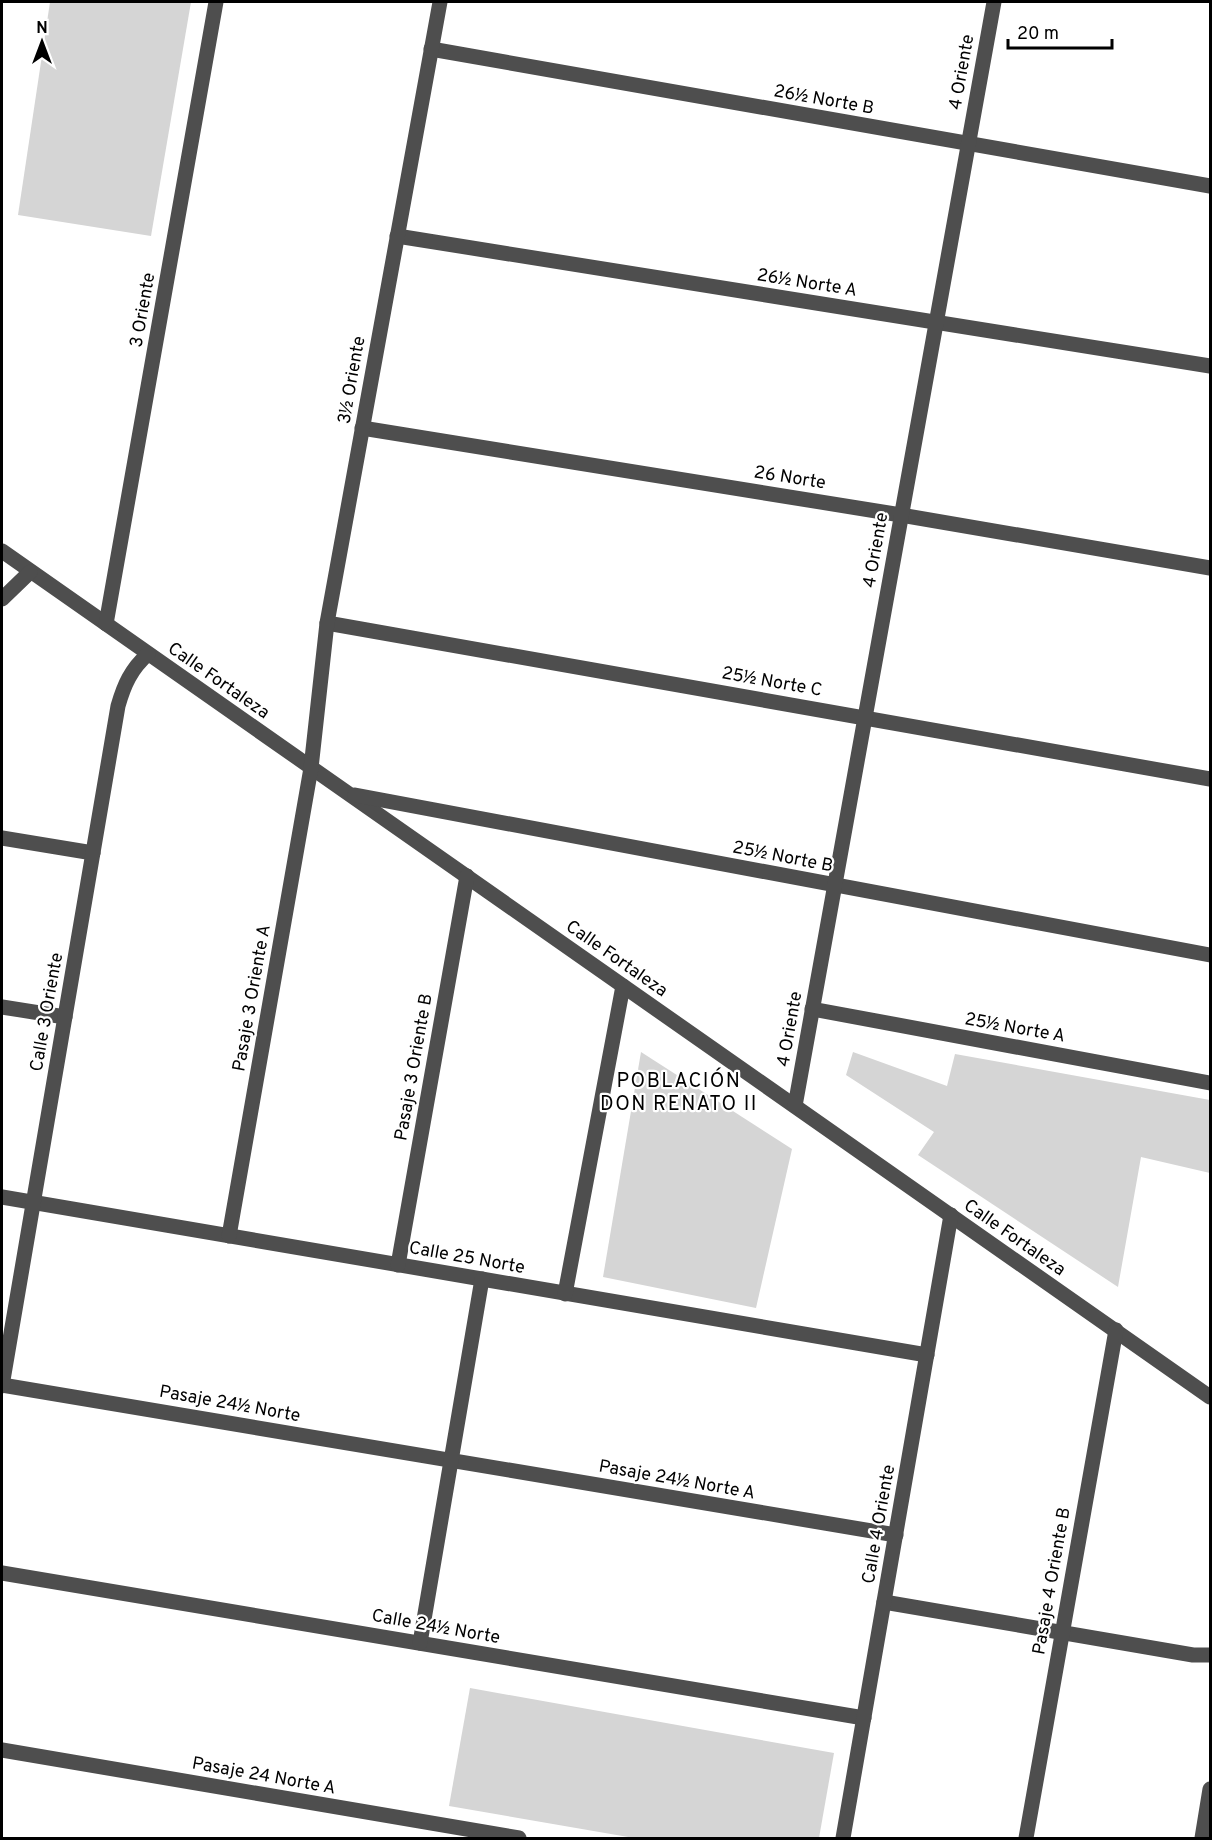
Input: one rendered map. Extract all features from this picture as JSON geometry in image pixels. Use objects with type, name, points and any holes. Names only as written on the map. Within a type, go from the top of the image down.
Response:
[{"type":"street","name":"3 Oriente","points":[[106,624],[216,2]]},
{"type":"street","name":"3½ Oriente","points":[[311,768],[327,623],[440,2]]},
{"type":"street","name":"4 Oriente","points":[[795,1106],[994,2]]},
{"type":"street","name":"26½ Norte B","points":[[431,49],[1210,186]]},
{"type":"street","name":"26½ Norte A","points":[[397,236],[1210,366]]},
{"type":"street","name":"26 Norte","points":[[362,428],[901,515],[1210,568]]},
{"type":"street","name":"Calle Fortaleza","points":[[2,551],[1210,1397]]},
{"type":"street","points":[[2,599],[30,572]]},
{"type":"street","name":"25½ Norte C","points":[[327,623],[1210,779]]},
{"type":"street","name":"Calle 3 Oriente","points":[[2,1385],[123,689],[130,673],[148,654]]},
{"type":"street","name":"Pasaje 3 Oriente A","points":[[229,1236],[311,768]]},
{"type":"street","name":"25½ Norte B","points":[[348,794],[1210,955]]},
{"type":"street","points":[[2,838],[93,854]]},
{"type":"street","name":"Pasaje 3 Oriente B","points":[[398,1265],[466,876]]},
{"type":"street","points":[[566,1294],[623,986]]},
{"type":"street","points":[[2,1006],[65,1017]]},
{"type":"street","name":"25½ Norte A","points":[[812,1009],[1210,1083]]},
{"type":"street","name":"Calle 25 Norte","points":[[2,1197],[927,1355]]},
{"type":"street","name":"Calle 4 Oriente","points":[[843,1839],[951,1215]]},
{"type":"street","points":[[420,1643],[482,1279]]},
{"type":"street","name":"Pasaje 4 Oriente B","points":[[1026,1839],[1116,1330]]},
{"type":"street","name":"Pasaje 24½ Norte","points":[[2,1385],[452,1460]]},
{"type":"street","name":"Pasaje 24½ Norte A","points":[[452,1460],[896,1535]]},
{"type":"street","name":"Calle 24½ Norte","points":[[2,1573],[864,1718]]},
{"type":"street","points":[[884,1602],[1193,1655],[1210,1655]]},
{"type":"street","name":"Pasaje 24 Norte A","points":[[2,1750],[519,1839]]},
{"type":"street","points":[[1202,1839],[1210,1789]]},
{"type":"shaded area","points":[[50,2],[191,2],[151,236],[18,215]]},
{"type":"shaded area","points":[[641,1052],[792,1149],[756,1308],[603,1277]]},
{"type":"shaded area","points":[[853,1052],[947,1086],[955,1054],[1210,1100],[1210,1173],[1141,1157],[1118,1287],[918,1155],[934,1132],[846,1075]]},
{"type":"shaded area","points":[[470,1688],[834,1753],[819,1838],[634,1838],[449,1806]]},
{"type":"district","name":"POBLACIÓN DON RENATO II","points":[[679,1092]]}]
